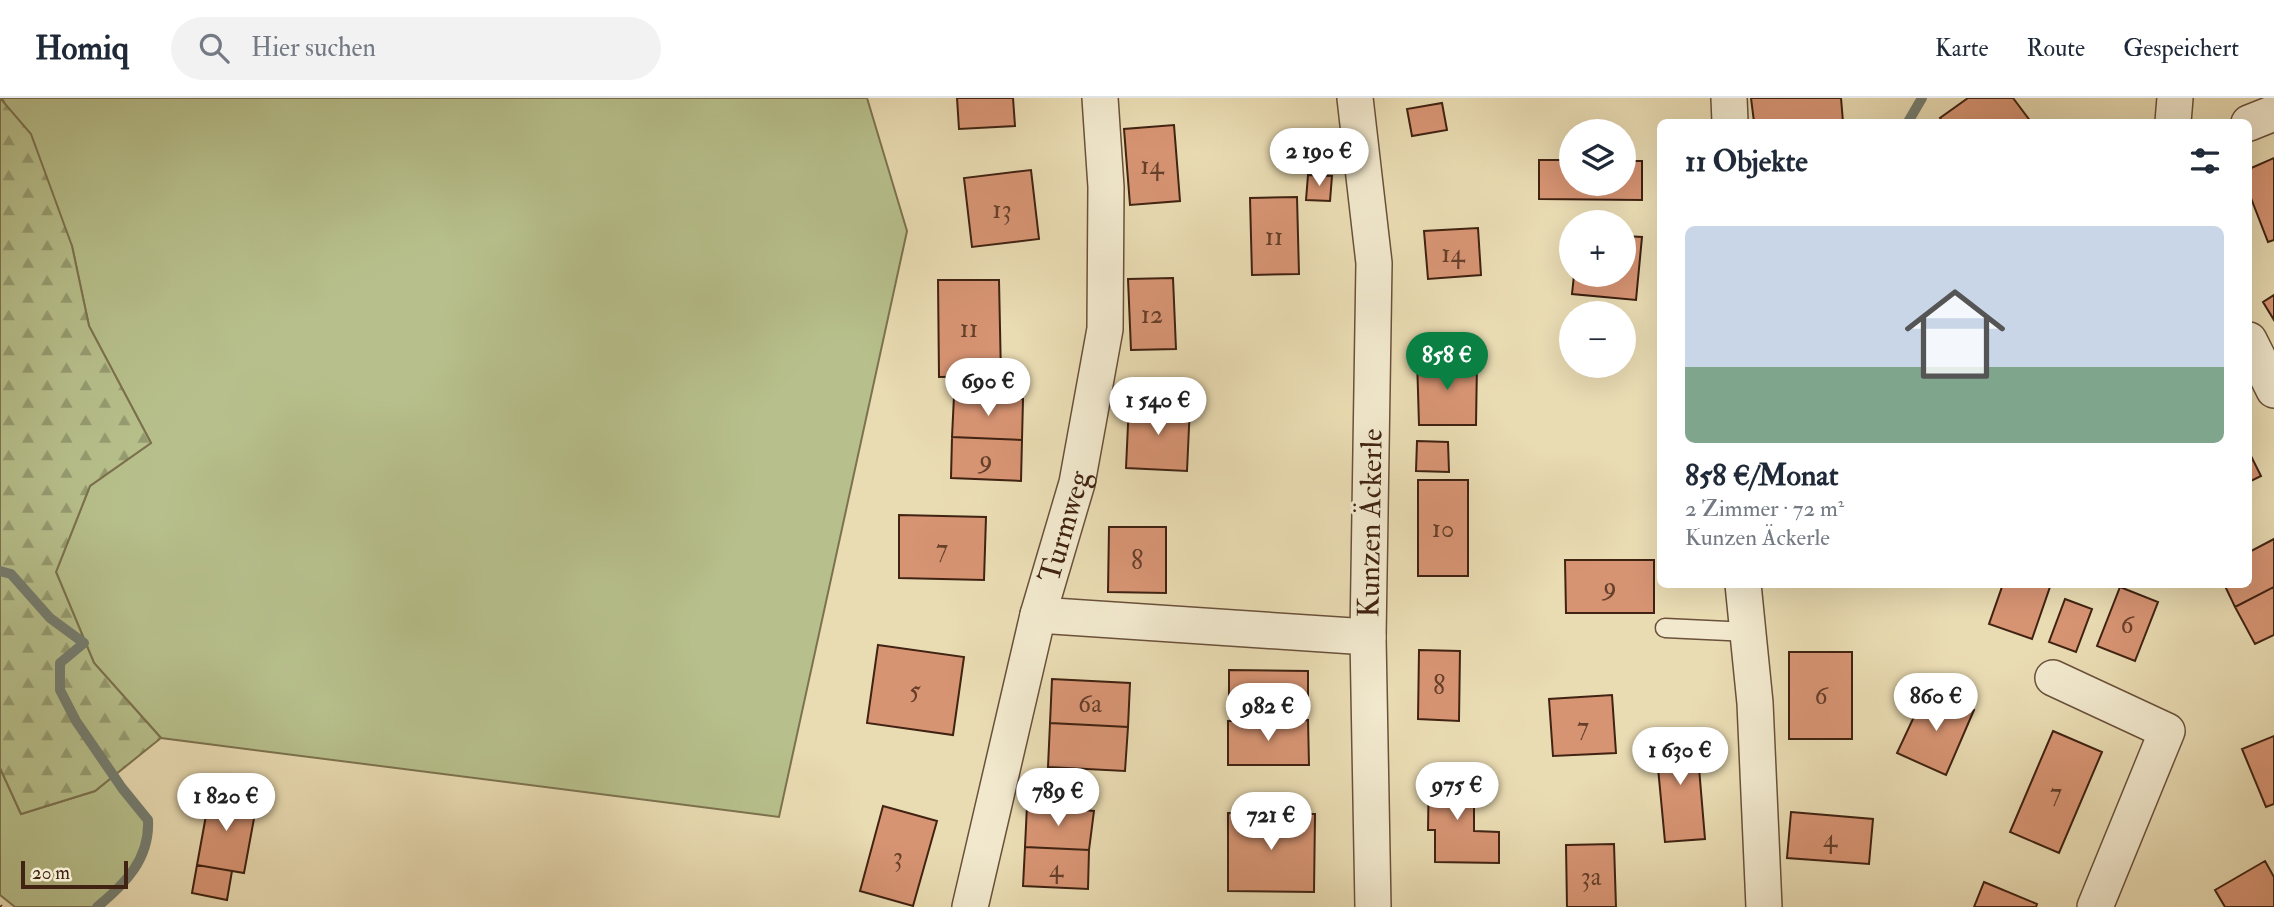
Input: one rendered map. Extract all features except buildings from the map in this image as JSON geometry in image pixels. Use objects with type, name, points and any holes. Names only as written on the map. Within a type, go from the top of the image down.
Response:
[{"type":"street","name":"Turmweg","points":[[970,907],[1038,615],[1077,483],[1105,329],[1106,187],[1100,98]]},
{"type":"street","name":"Kunzen Äckerle","points":[[1355,98],[1374,263],[1368,637],[1373,906]]},
{"type":"street","points":[[1730,98],[1730,119]]},
{"type":"street","points":[[2173,119],[2175,98]]},
{"type":"street","points":[[2252,122],[2274,113]]},
{"type":"street","points":[[2252,346],[2274,390]]},
{"type":"street","points":[[1743,588],[1755,704],[1764,907]]},
{"type":"street","points":[[1038,615],[1368,637]]},
{"type":"street","points":[[2053,678],[2167,731],[2095,907]]},
{"type":"lane","points":[[1665,628],[1749,632]]},
{"type":"green space","points":[[0,98],[31,134],[72,246],[89,326],[151,443],[90,486],[56,572],[94,663],[161,738],[95,791],[21,814],[0,768]]},
{"type":"green space","points":[[2,98],[867,98],[907,231],[779,817],[161,738],[94,663],[56,572],[90,486],[151,443],[89,326],[72,246]]},
{"type":"green space","points":[[0,768],[21,814],[95,791],[113,776],[148,820],[146,849],[121,887],[94,907],[15,907],[0,895]]},
{"type":"waterway","points":[[1910,119],[1922,98]]},
{"type":"waterway","points":[[0,571],[11,574],[50,618],[84,643],[60,663],[60,690],[76,721],[122,788],[148,820],[145,847],[134,870],[97,907]]}]
